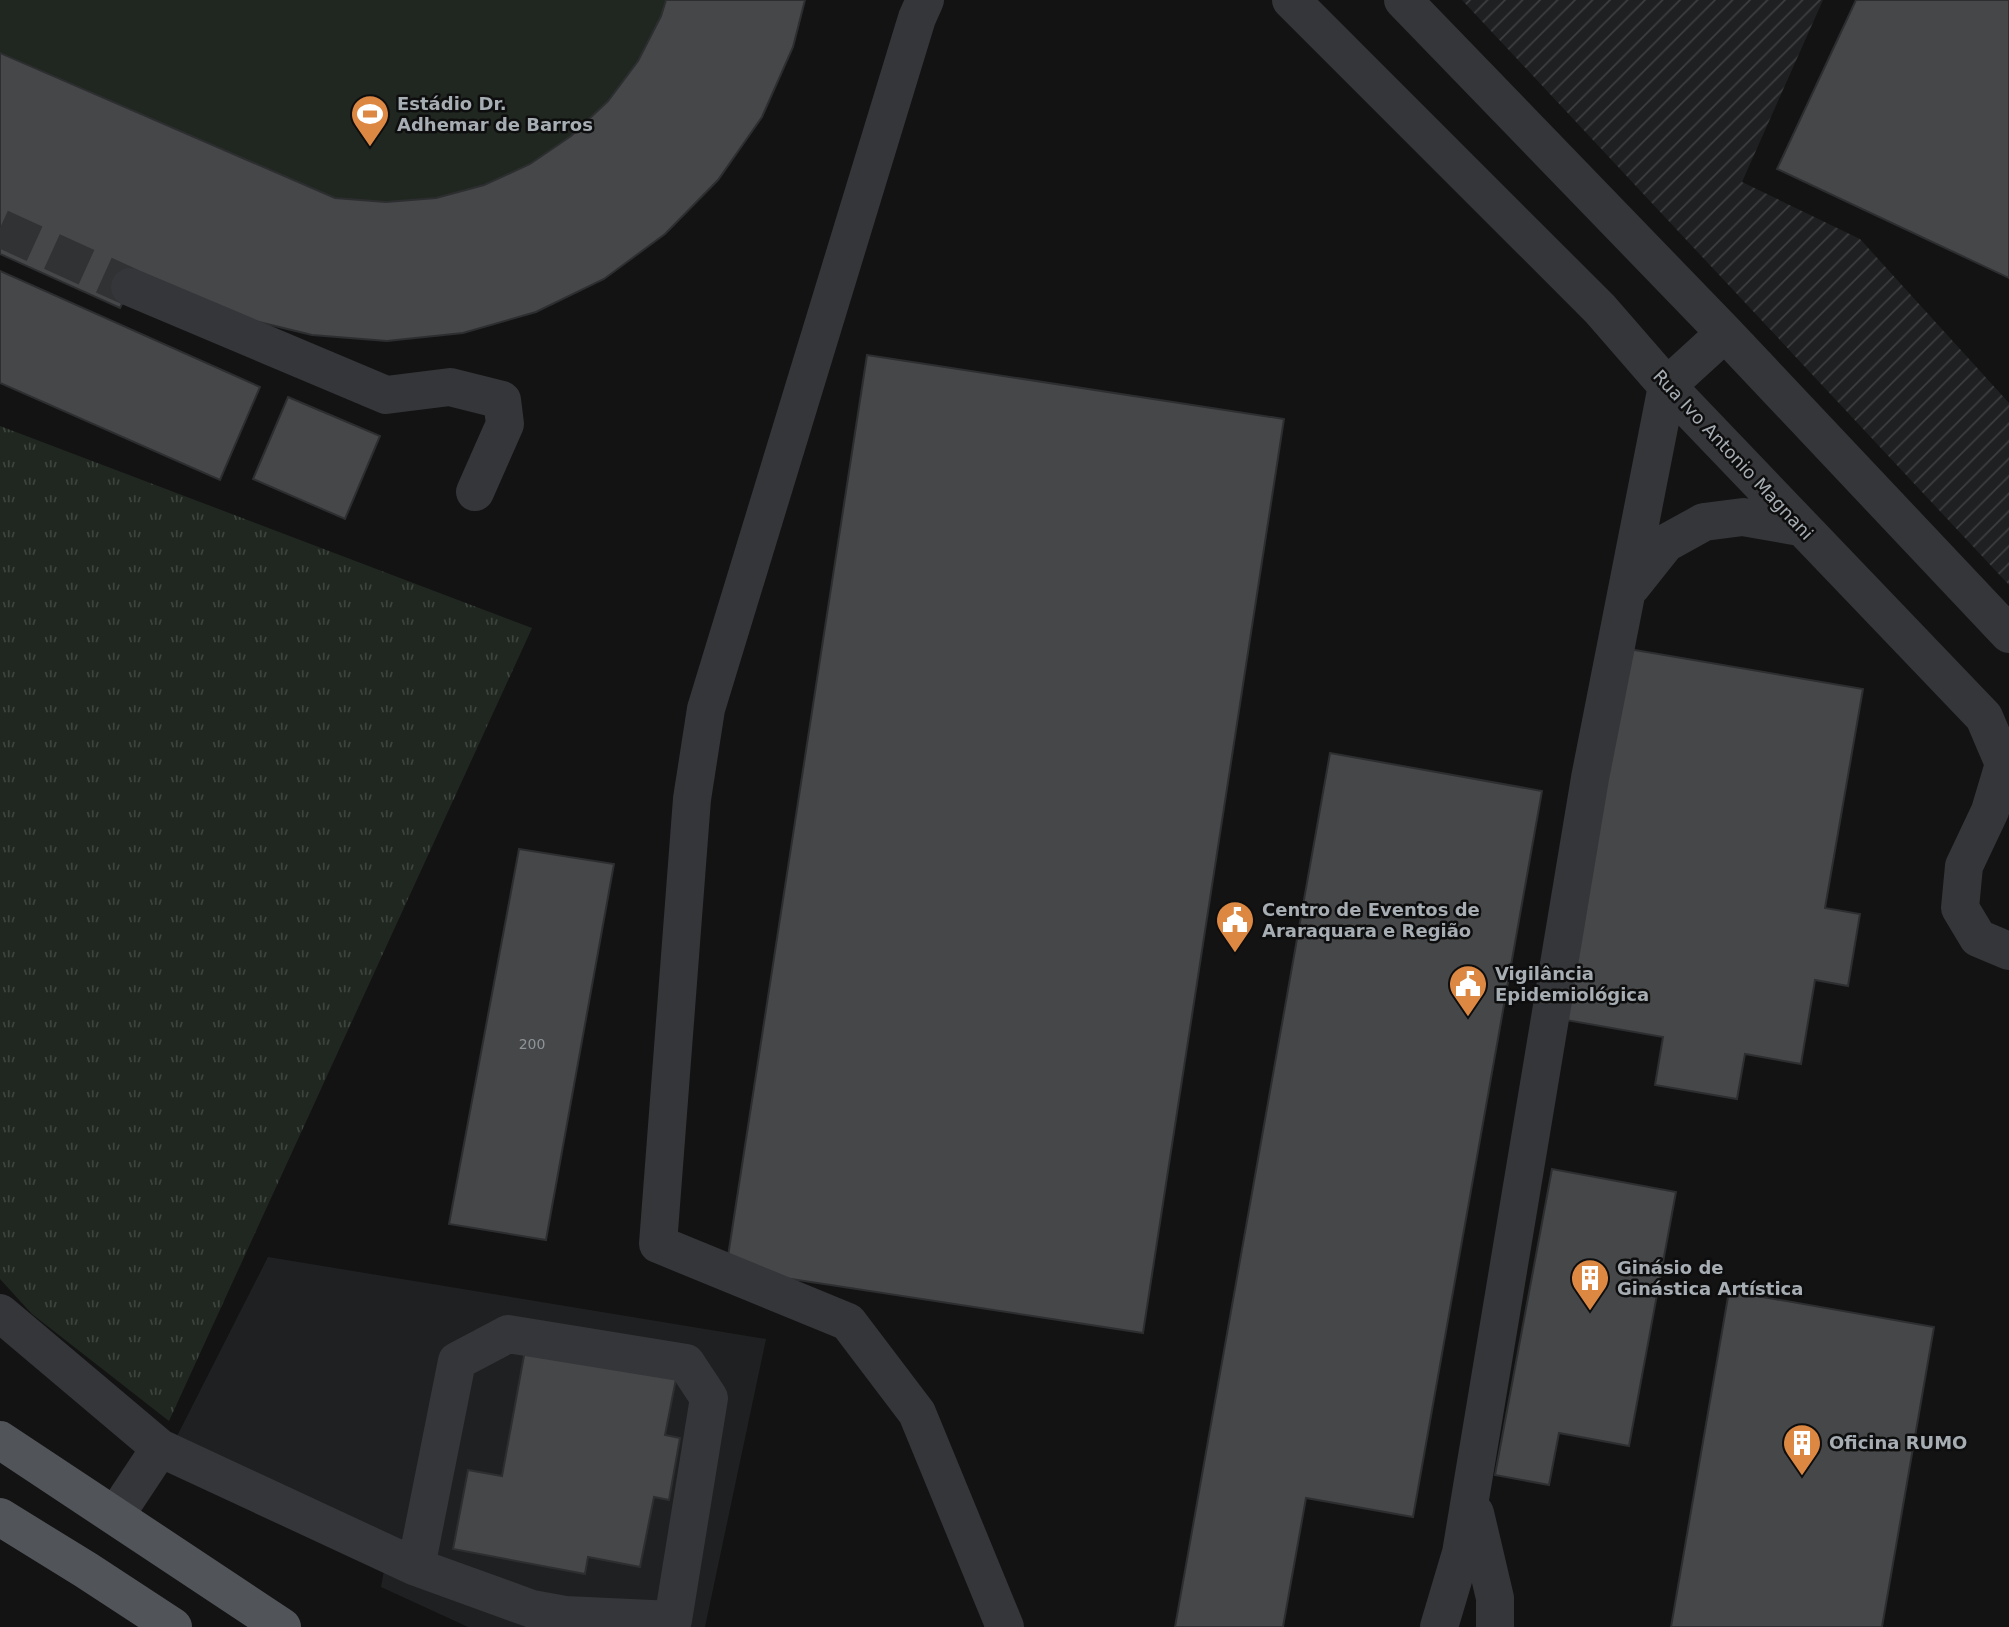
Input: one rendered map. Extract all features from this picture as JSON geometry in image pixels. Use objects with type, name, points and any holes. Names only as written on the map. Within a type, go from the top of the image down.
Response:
[{"type":"main road","points":[[0,1440],[282,1627]]},
{"type":"main road","points":[[0,1517],[173,1627]]},
{"type":"street","points":[[925,0],[917,18],[706,709],[692,799],[658,1244],[848,1322],[917,1413],[1006,1627]]},
{"type":"street","name":"Rua Ivo Antonio Magnani","points":[[1291,0],[1600,309],[1667,386],[1984,717],[2004,764],[1990,811],[1964,866],[1960,908],[1978,938],[2009,951]]},
{"type":"street","points":[[1403,0],[1725,333],[2009,634]]},
{"type":"street","points":[[130,287],[386,395],[450,387],[502,400],[505,424],[475,492]]},
{"type":"street","points":[[1439,1627],[1461,1553],[1590,778],[1667,386],[1725,333]]},
{"type":"street","points":[[1627,592],[1666,543],[1704,522],[1743,517],[1800,527]]},
{"type":"street","points":[[0,1314],[160,1448],[416,1567],[572,1621],[673,1623],[709,1398],[686,1363],[508,1334],[457,1361],[416,1567]]},
{"type":"street","points":[[116,1516],[160,1448]]},
{"type":"street","points":[[1471,1493],[1495,1598],[1495,1627]]},
{"type":"shaded area","points":[[1462,0],[1823,0],[1742,182],[1860,239],[2009,403],[2009,585]]},
{"type":"shaded area","points":[[268,1257],[766,1339],[705,1627],[468,1627],[381,1587],[387,1554],[174,1442]]},
{"type":"green space","name":"Estádio Dr. Adhemar de Barros","points":[[0,0],[805,0],[793,47],[762,117],[718,180],[665,234],[604,279],[387,341],[312,335],[0,254]]},
{"type":"green space","points":[[0,426],[532,628],[169,1421],[32,1314],[0,1279]]},
{"type":"building","points":[[666,0],[805,0],[793,47],[762,117],[718,180],[665,234],[604,279],[536,312],[463,333],[387,341],[312,335],[238,317],[137,274],[120,308],[0,254],[0,53],[335,198],[386,202],[436,198],[484,185],[530,164],[571,136],[608,101],[638,61],[661,16]]},
{"type":"building","points":[[1856,0],[2009,0],[2009,278],[1777,169]]},
{"type":"building","points":[[0,271],[260,387],[220,480],[0,383]]},
{"type":"building","points":[[867,355],[1284,419],[1143,1333],[726,1269]]},
{"type":"building","points":[[288,397],[380,436],[345,519],[253,479]]},
{"type":"building","points":[[1629,649],[1863,689],[1825,908],[1860,914],[1848,986],[1815,980],[1801,1064],[1745,1054],[1737,1099],[1655,1085],[1663,1037],[1566,1020]]},
{"type":"building","points":[[1330,753],[1542,791],[1413,1517],[1306,1498],[1283,1627],[1175,1627]]},
{"type":"building","points":[[519,849],[614,864],[546,1240],[449,1224]]},
{"type":"building","name":"Ginásio de Ginástica Artística","points":[[1552,1169],[1676,1192],[1629,1446],[1559,1433],[1549,1485],[1495,1475]]},
{"type":"building","name":"Oficina RUMO","points":[[1729,1291],[1934,1327],[1882,1627],[1671,1627]]},
{"type":"building","points":[[525,1350],[676,1379],[665,1435],[680,1438],[669,1500],[654,1497],[640,1567],[588,1557],[585,1574],[453,1549],[468,1470],[502,1476]]},
{"type":"tunnel","points":[[0,228],[130,287]]},
{"type":"place","name":"Estádio Dr. Adhemar de Barros","points":[[370,148]]},
{"type":"place","name":"Centro de Eventos de Araraquara e Região","points":[[1235,954]]},
{"type":"place","name":"Vigilância Epidemiológica","points":[[1468,1018]]},
{"type":"place","name":"Ginásio de Ginástica Artística","points":[[1590,1312]]},
{"type":"place","name":"Oficina RUMO","points":[[1802,1477]]}]
